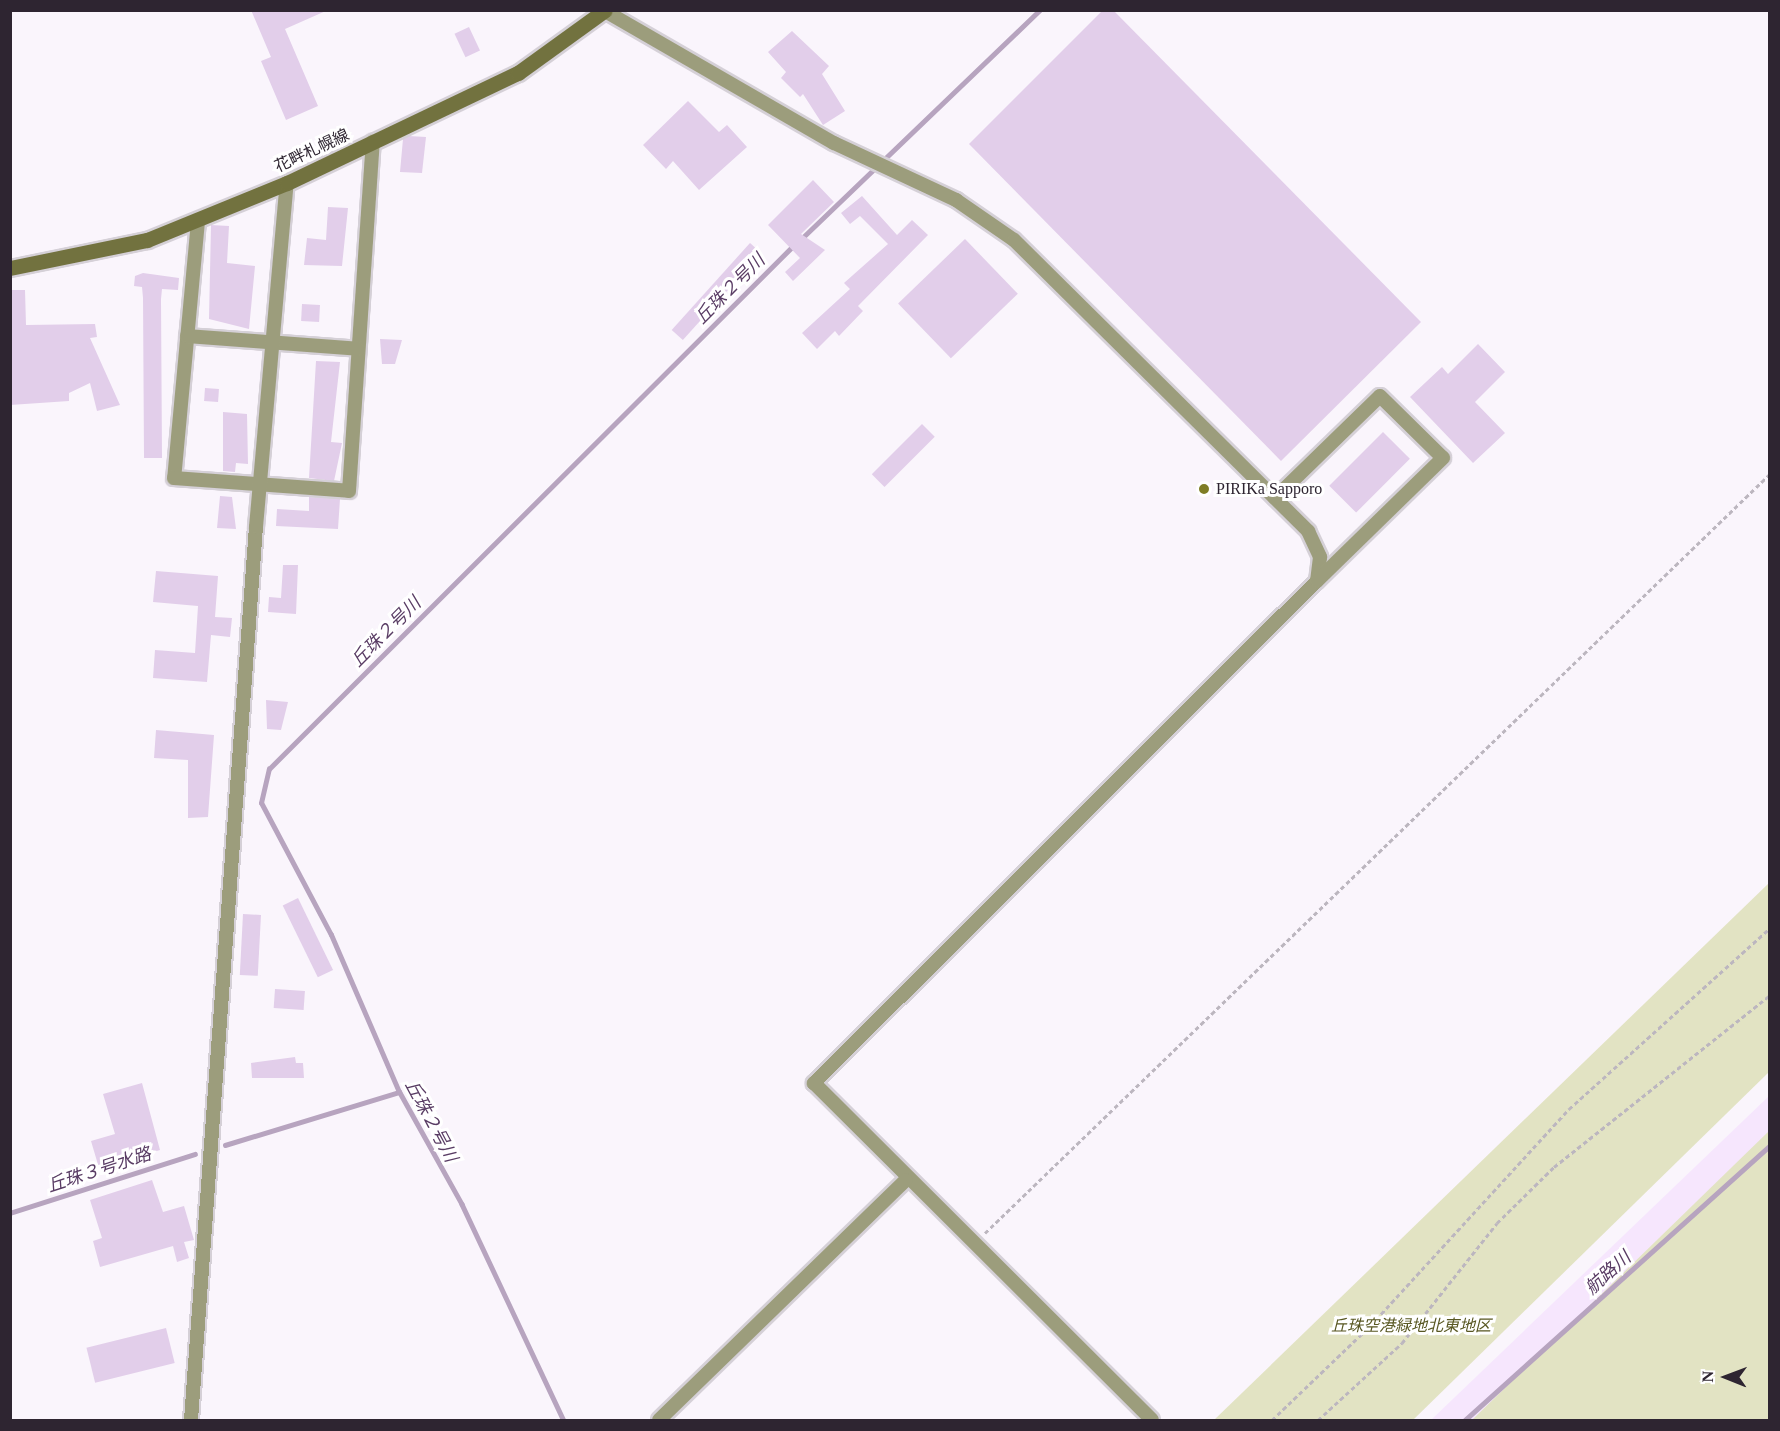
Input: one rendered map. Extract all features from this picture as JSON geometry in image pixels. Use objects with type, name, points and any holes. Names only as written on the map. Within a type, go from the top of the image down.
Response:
[{"type":"main road","name":"花畔札幌線","points":[[10,268],[83,257],[198,220],[287,183],[519,73],[605,11]]},
{"type":"street","points":[[605,11],[868,160],[956,200],[1014,240],[1308,531],[1320,557],[1317,581]]},
{"type":"street","points":[[198,220],[174,478],[349,491],[372,142]]},
{"type":"street","points":[[191,1420],[271,343],[287,183]]},
{"type":"street","points":[[187,336],[358,349]]},
{"type":"street","points":[[1152,1420],[975,1243],[906,1180],[814,1083],[1443,458],[1380,396],[1275,498]]},
{"type":"street","points":[[659,1420],[906,1180]]},
{"type":"path","points":[[975,1243],[1770,474]]},
{"type":"path","points":[[1272,1420],[1356,1341],[1569,1109],[1770,928]]},
{"type":"path","points":[[1318,1420],[1402,1343],[1497,1223],[1554,1167],[1770,995]]},
{"type":"shaded area","points":[[1769,1096],[1769,1420],[1431,1420]]},
{"type":"green space","name":"丘珠空港緑地北東地区","points":[[1769,883],[1769,1072],[1413,1420],[1214,1420]]},
{"type":"green space","points":[[1769,1131],[1769,1420],[1472,1420]]},
{"type":"building","points":[[251,10],[328,10],[285,29],[318,106],[286,120],[261,61],[271,57]]},
{"type":"building","points":[[1103,10],[1113,10],[1421,322],[1281,461],[969,144]]},
{"type":"building","points":[[469,27],[480,51],[465,57],[454,34]]},
{"type":"building","points":[[792,31],[829,66],[822,74],[845,111],[823,125],[803,94],[800,97],[781,78],[786,72],[768,52]]},
{"type":"building","points":[[688,101],[719,132],[727,125],[747,147],[699,190],[673,161],[666,169],[643,145]]},
{"type":"building","points":[[409,136],[426,137],[422,173],[400,172],[403,139]]},
{"type":"building","points":[[813,180],[834,202],[801,234],[825,250],[793,281],[785,272],[800,258],[768,225]]},
{"type":"building","points":[[862,196],[897,235],[912,220],[928,235],[858,306],[863,311],[839,336],[835,331],[817,349],[802,333],[850,289],[844,283],[888,244],[860,216],[850,224],[841,213]]},
{"type":"building","points":[[328,207],[348,208],[342,266],[304,265],[307,238],[326,240]]},
{"type":"building","points":[[211,225],[229,226],[227,263],[255,266],[249,329],[209,319]]},
{"type":"building","points":[[965,239],[1018,294],[951,358],[898,304]]},
{"type":"building","points":[[750,243],[761,253],[683,340],[672,330]]},
{"type":"building","points":[[143,273],[179,278],[178,290],[162,289],[161,299],[162,458],[144,458],[143,298],[142,287],[134,286],[135,276]]},
{"type":"building","points":[[10,290],[25,290],[26,325],[95,324],[97,337],[90,338],[120,405],[97,411],[90,383],[69,393],[69,401],[10,405]]},
{"type":"building","points":[[302,304],[320,305],[319,322],[301,321]]},
{"type":"building","points":[[380,339],[402,340],[395,364],[382,364]]},
{"type":"building","points":[[1478,344],[1505,372],[1475,402],[1505,433],[1473,463],[1410,397],[1442,367],[1448,374]]},
{"type":"building","points":[[316,361],[340,362],[331,442],[342,443],[334,481],[309,478]]},
{"type":"building","points":[[205,388],[219,389],[218,402],[204,401]]},
{"type":"building","points":[[223,412],[247,414],[248,464],[236,463],[235,472],[223,471]]},
{"type":"building","points":[[922,424],[935,437],[885,487],[872,474]]},
{"type":"building","points":[[1383,432],[1410,459],[1356,513],[1329,486]]},
{"type":"building","points":[[220,496],[232,497],[236,529],[217,528]]},
{"type":"building","points":[[309,497],[340,499],[338,529],[276,526],[277,509],[309,511]]},
{"type":"building","points":[[283,565],[298,565],[296,614],[268,612],[269,597],[281,598]]},
{"type":"building","points":[[156,571],[218,576],[215,617],[232,618],[230,637],[211,635],[207,682],[153,678],[155,650],[195,653],[198,606],[153,602]]},
{"type":"building","points":[[266,700],[288,702],[281,730],[267,729]]},
{"type":"building","points":[[156,730],[214,735],[208,817],[188,818],[188,760],[154,758]]},
{"type":"building","points":[[298,898],[333,970],[318,977],[283,905]]},
{"type":"building","points":[[243,914],[261,915],[258,976],[240,975]]},
{"type":"building","points":[[275,989],[305,991],[304,1010],[274,1008]]},
{"type":"building","points":[[295,1057],[296,1063],[303,1063],[304,1078],[252,1078],[251,1063]]},
{"type":"building","points":[[142,1083],[160,1150],[99,1168],[91,1141],[115,1134],[103,1094]]},
{"type":"building","points":[[152,1180],[163,1212],[184,1206],[194,1240],[184,1242],[189,1258],[177,1262],[173,1246],[100,1267],[93,1241],[102,1238],[90,1200]]},
{"type":"building","points":[[166,1328],[175,1363],[95,1383],[86,1348]]},
{"type":"waterway","name":"丘珠２号川","points":[[800,240],[1040,10]]},
{"type":"waterway","name":"丘珠２号川","points":[[563,1420],[462,1205],[399,1092],[331,935],[261,803],[269,769],[794,245]]},
{"type":"waterway","name":"丘珠３号水路","points":[[225,1145],[399,1092]]},
{"type":"waterway","name":"航路川","points":[[1465,1420],[1770,1145]]},
{"type":"waterway","name":"丘珠３号水路","points":[[10,1213],[195,1154]]},
{"type":"place","name":"PIRIKa Sapporo","points":[[1204,489]]}]
